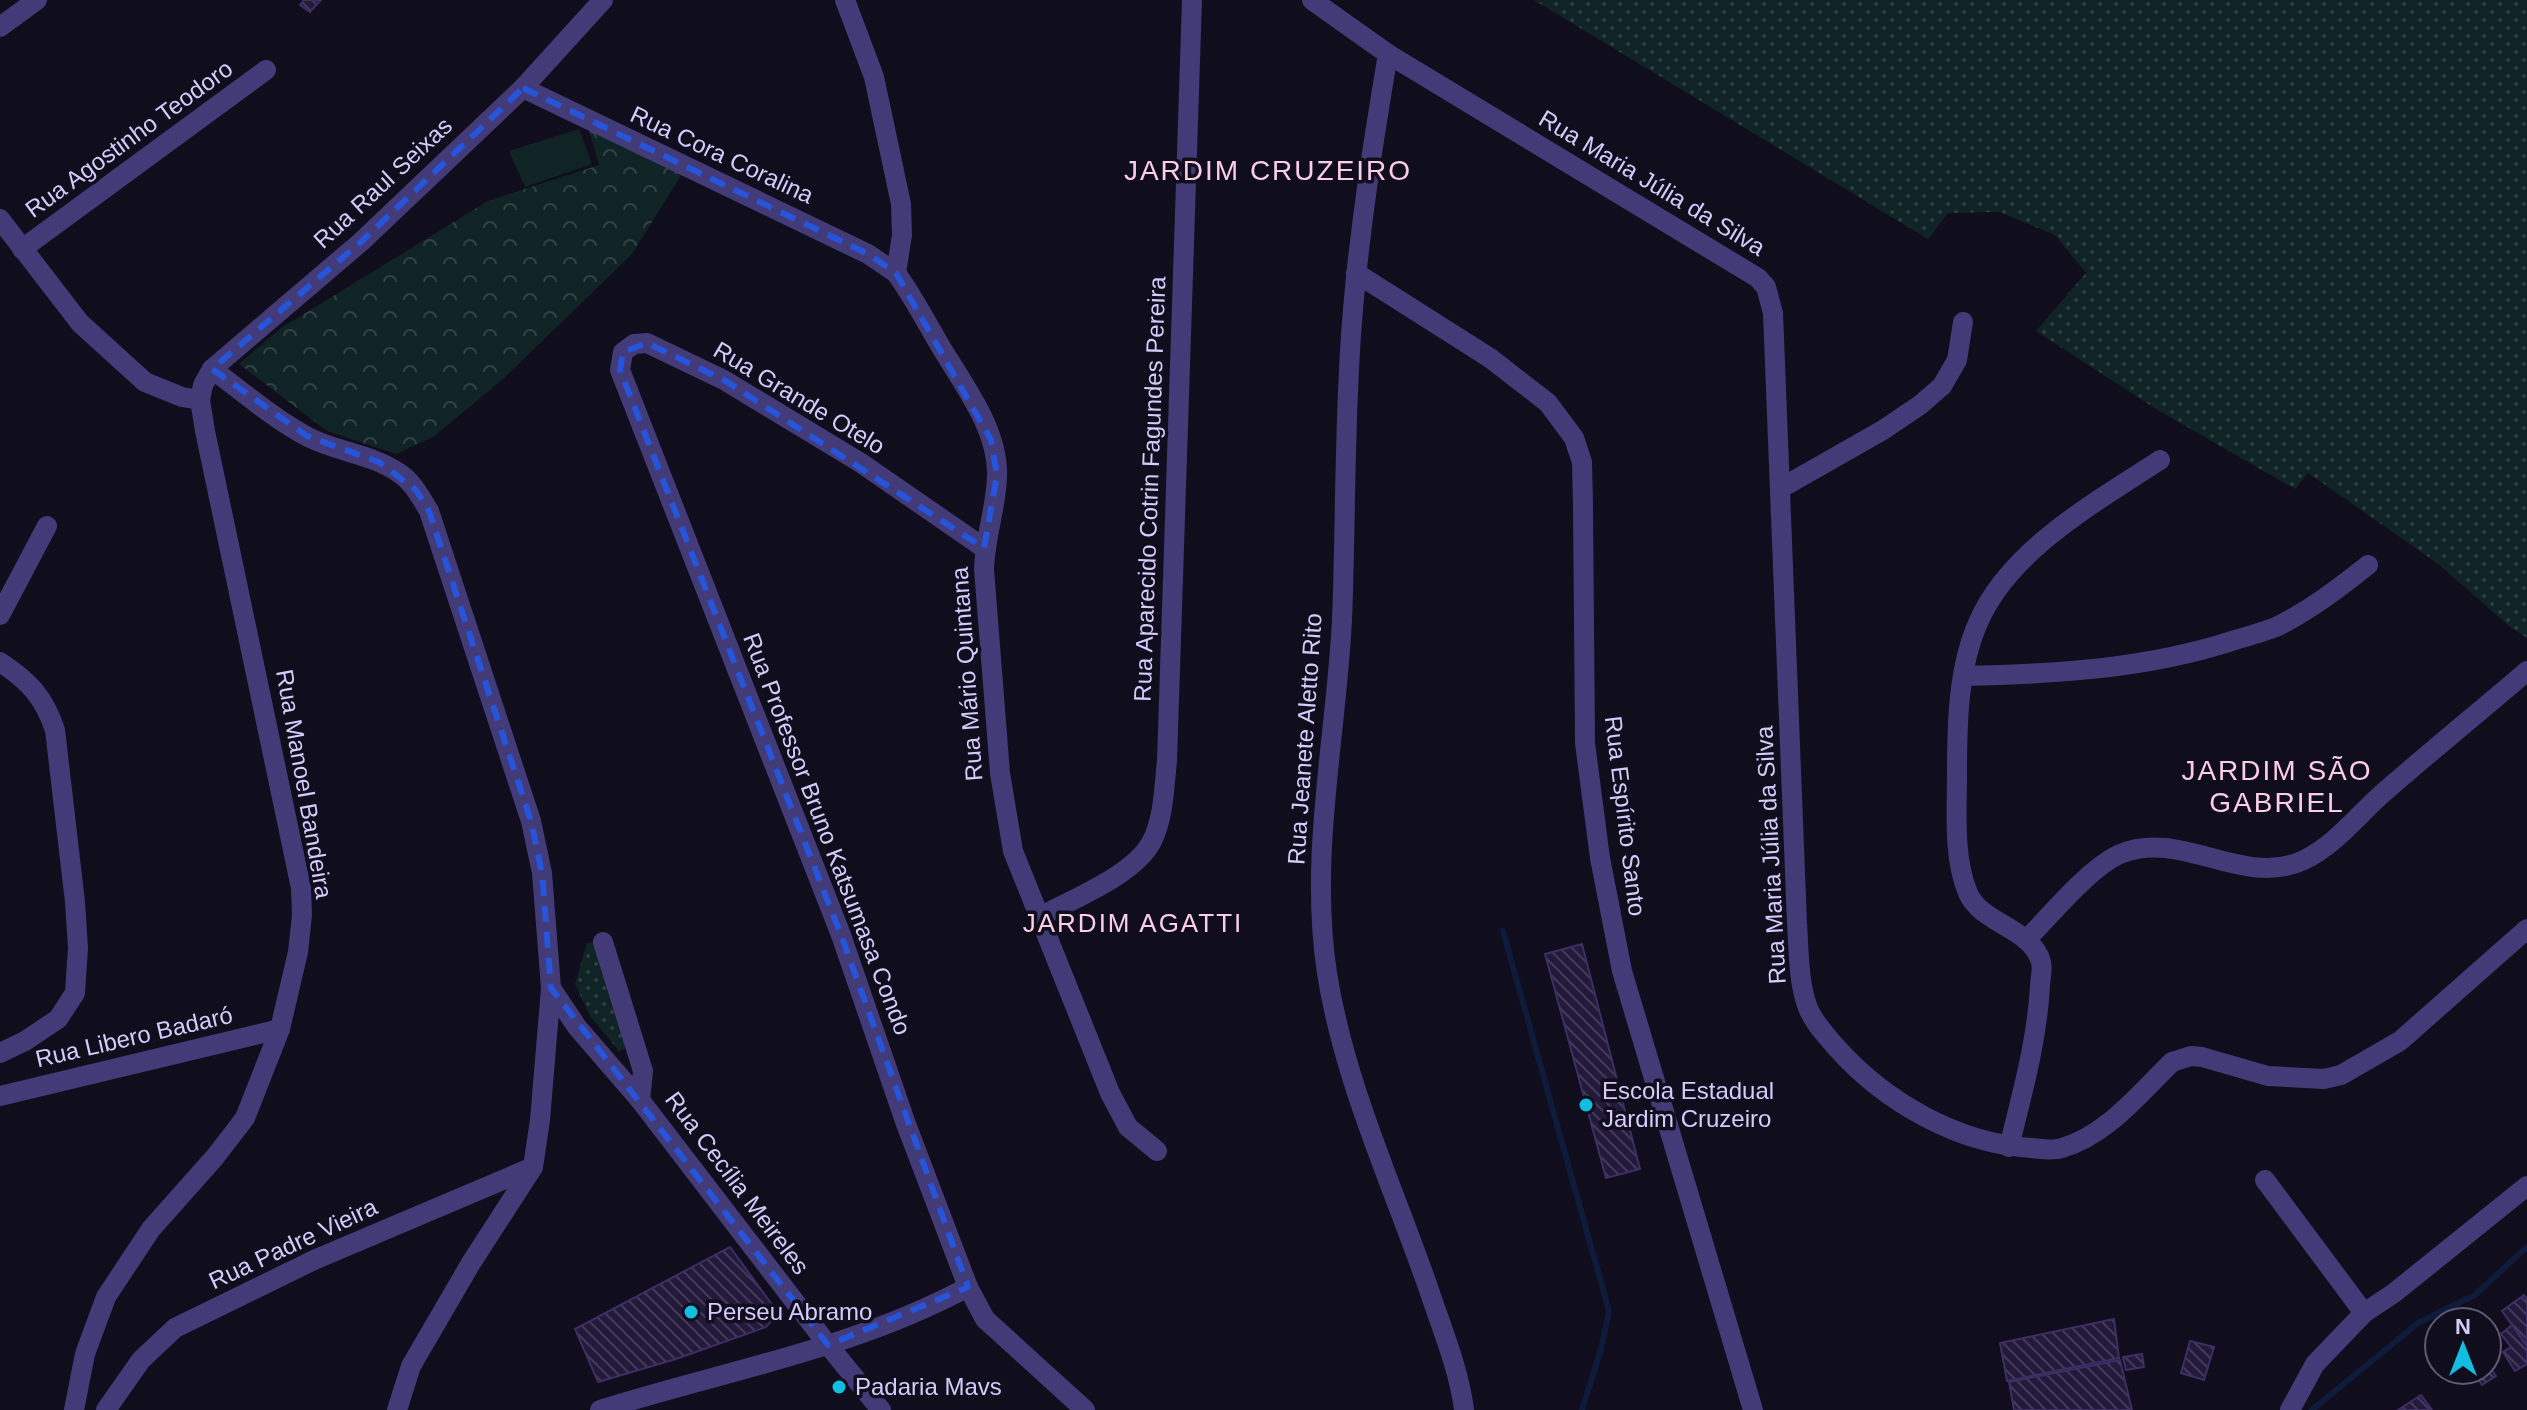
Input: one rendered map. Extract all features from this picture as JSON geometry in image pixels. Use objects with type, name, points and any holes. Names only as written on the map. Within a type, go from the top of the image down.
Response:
[{"type":"street","points":[[0,27],[37,0]]},
{"type":"street","name":"Rua Raul Seixas","points":[[200,400],[203,385],[212,369],[362,241],[523,88],[603,0]]},
{"type":"street","points":[[845,0],[874,77],[901,204],[902,235],[896,273]]},
{"type":"street","name":"Rua Aparecido Cotrin Fagundes Pereira","points":[[1040,917],[1121,872],[1141,857],[1152,841],[1161,810],[1167,761],[1192,0]]},
{"type":"street","name":"Rua Maria Júlia da Silva","points":[[1312,0],[1388,54],[1758,278],[1766,287],[1773,313],[1797,923],[1803,986],[1808,1008],[1818,1026],[1870,1081],[1915,1111],[1968,1135],[2009,1147],[2058,1150],[2079,1142],[2113,1119],[2172,1062],[2191,1056],[2268,1076],[2324,1079],[2341,1075],[2400,1041],[2527,929]]},
{"type":"street","name":"Rua Jeanete Aletto Rito","points":[[1388,54],[1356,273],[1346,424],[1341,622],[1321,858],[1320,915],[1328,976],[1354,1079],[1448,1344],[1464,1410]]},
{"type":"street","name":"Rua Agostinho Teodoro","points":[[22,249],[266,70]]},
{"type":"street","name":"Rua Cora Coralina","points":[[523,88],[868,254],[896,273]]},
{"type":"street","points":[[0,219],[80,323],[145,382],[182,397],[200,400]]},
{"type":"street","name":"Rua Mário Quintana","points":[[896,273],[972,399],[991,440],[997,475],[984,548],[1000,773],[1013,851],[1110,1093],[1128,1127],[1157,1151]]},
{"type":"street","name":"Rua Espírito Santo","points":[[1356,273],[1490,358],[1548,403],[1574,438],[1582,462],[1585,743],[1600,858],[1622,971],[1753,1410]]},
{"type":"street","points":[[1781,488],[1883,430],[1942,386],[1957,360],[1963,322]]},
{"type":"street","name":"Rua Grande Otelo","points":[[632,401],[620,370],[623,352],[634,344],[647,343],[724,380],[847,454],[984,548]]},
{"type":"street","points":[[212,369],[307,436],[348,454],[379,462],[402,474],[429,511],[531,821],[542,873],[551,988],[533,1167],[471,1263],[411,1366],[397,1410]]},
{"type":"street","name":"Rua Manoel Bandeira","points":[[74,1410],[85,1354],[106,1297],[151,1229],[245,1118],[280,1029],[298,952],[301,888],[213,477],[200,400]]},
{"type":"street","name":"Rua Professor Bruno Katsumasa Condo","points":[[632,401],[835,920],[906,1124],[968,1287],[985,1319],[1085,1410]]},
{"type":"street","points":[[2009,1147],[2029,1063],[2041,962],[2026,940],[1974,905],[1967,890],[1960,860],[1957,786],[1963,676],[1977,624],[2000,584],[2035,548],[2095,502],[2160,460]]},
{"type":"street","points":[[0,615],[47,526]]},
{"type":"street","points":[[1963,676],[2039,674],[2112,667],[2174,657],[2223,644],[2275,627],[2310,608],[2368,565]]},
{"type":"street","points":[[0,662],[15,672],[47,706],[55,730],[78,948],[75,993],[58,1019],[0,1053]]},
{"type":"street","points":[[2026,940],[2099,868],[2130,851],[2160,848],[2189,852],[2248,868],[2266,869],[2289,866],[2305,859],[2326,847],[2383,793],[2527,671]]},
{"type":"street","points":[[603,942],[643,1071],[640,1100]]},
{"type":"street","name":"Rua Cecília Meireles","points":[[551,988],[577,1027],[640,1100],[881,1410]]},
{"type":"street","name":"Rua Libero Badaró","points":[[0,1096],[280,1029]]},
{"type":"street","name":"Rua Padre Vieira","points":[[106,1410],[141,1360],[175,1328],[314,1260],[533,1167]]},
{"type":"street","points":[[2265,1180],[2364,1313]]},
{"type":"street","points":[[2290,1410],[2315,1364],[2364,1313],[2394,1293],[2527,1186]]},
{"type":"street","points":[[600,1410],[828,1345],[929,1308],[968,1287]]},
{"type":"highlighted area","points":[[523,88],[868,254],[896,273],[991,440],[997,475],[984,548],[724,380],[647,343],[623,352],[620,370],[841,935],[968,1287],[828,1345],[551,988],[542,873],[531,821],[429,511],[416,490],[379,462],[307,436],[212,369],[362,241]]},
{"type":"green space","points":[[1534,0],[2527,0],[2527,638],[2437,563],[2308,473],[2295,489],[2156,409],[2036,331],[2086,273],[2055,235],[2000,212],[1948,213],[1928,239]]},
{"type":"green space","points":[[579,129],[592,164],[525,187],[509,151]]},
{"type":"green space","points":[[589,130],[682,174],[632,254],[502,380],[433,437],[396,454],[327,431],[239,364],[281,328],[488,201],[599,165]]},
{"type":"green space","points":[[600,942],[632,1045],[619,1051],[590,1016],[575,984],[587,943]]},
{"type":"building","points":[[304,0],[321,0],[310,12],[300,5]]},
{"type":"building","points":[[1582,944],[1640,1169],[1606,1178],[1545,954]]},
{"type":"building","name":"Perseu Abramo","points":[[730,1247],[773,1306],[774,1318],[766,1327],[676,1359],[598,1382],[575,1329]]},
{"type":"building","points":[[2524,1295],[2527,1299],[2527,1346],[2503,1312]]},
{"type":"building","points":[[2114,1319],[2119,1358],[2007,1381],[2000,1343]]},
{"type":"building","points":[[2512,1325],[2527,1346],[2527,1364],[2515,1371],[2503,1352],[2511,1347],[2503,1332]]},
{"type":"building","points":[[2190,1341],[2214,1347],[2204,1380],[2181,1373]]},
{"type":"building","points":[[2142,1354],[2144,1367],[2126,1370],[2123,1357]]},
{"type":"building","points":[[2120,1360],[2132,1410],[2014,1410],[2009,1382]]},
{"type":"building","points":[[2421,1395],[2432,1410],[2398,1410]]},
{"type":"waterway","points":[[1503,931],[1609,1311],[1582,1410]]},
{"type":"waterway","points":[[2312,1410],[2418,1323],[2475,1295],[2527,1247]]},
{"type":"place","name":"Escola Estadual Jardim Cruzeiro","points":[[1586,1105]]},
{"type":"place","name":"Perseu Abramo","points":[[691,1312]]},
{"type":"place","name":"Padaria Mavs","points":[[839,1387]]},
{"type":"district","name":"JARDIM CRUZEIRO","points":[[1268,170]]},
{"type":"district","name":"JARDIM SÃO GABRIEL","points":[[2277,786]]},
{"type":"district","name":"JARDIM AGATTI","points":[[1133,923]]}]
